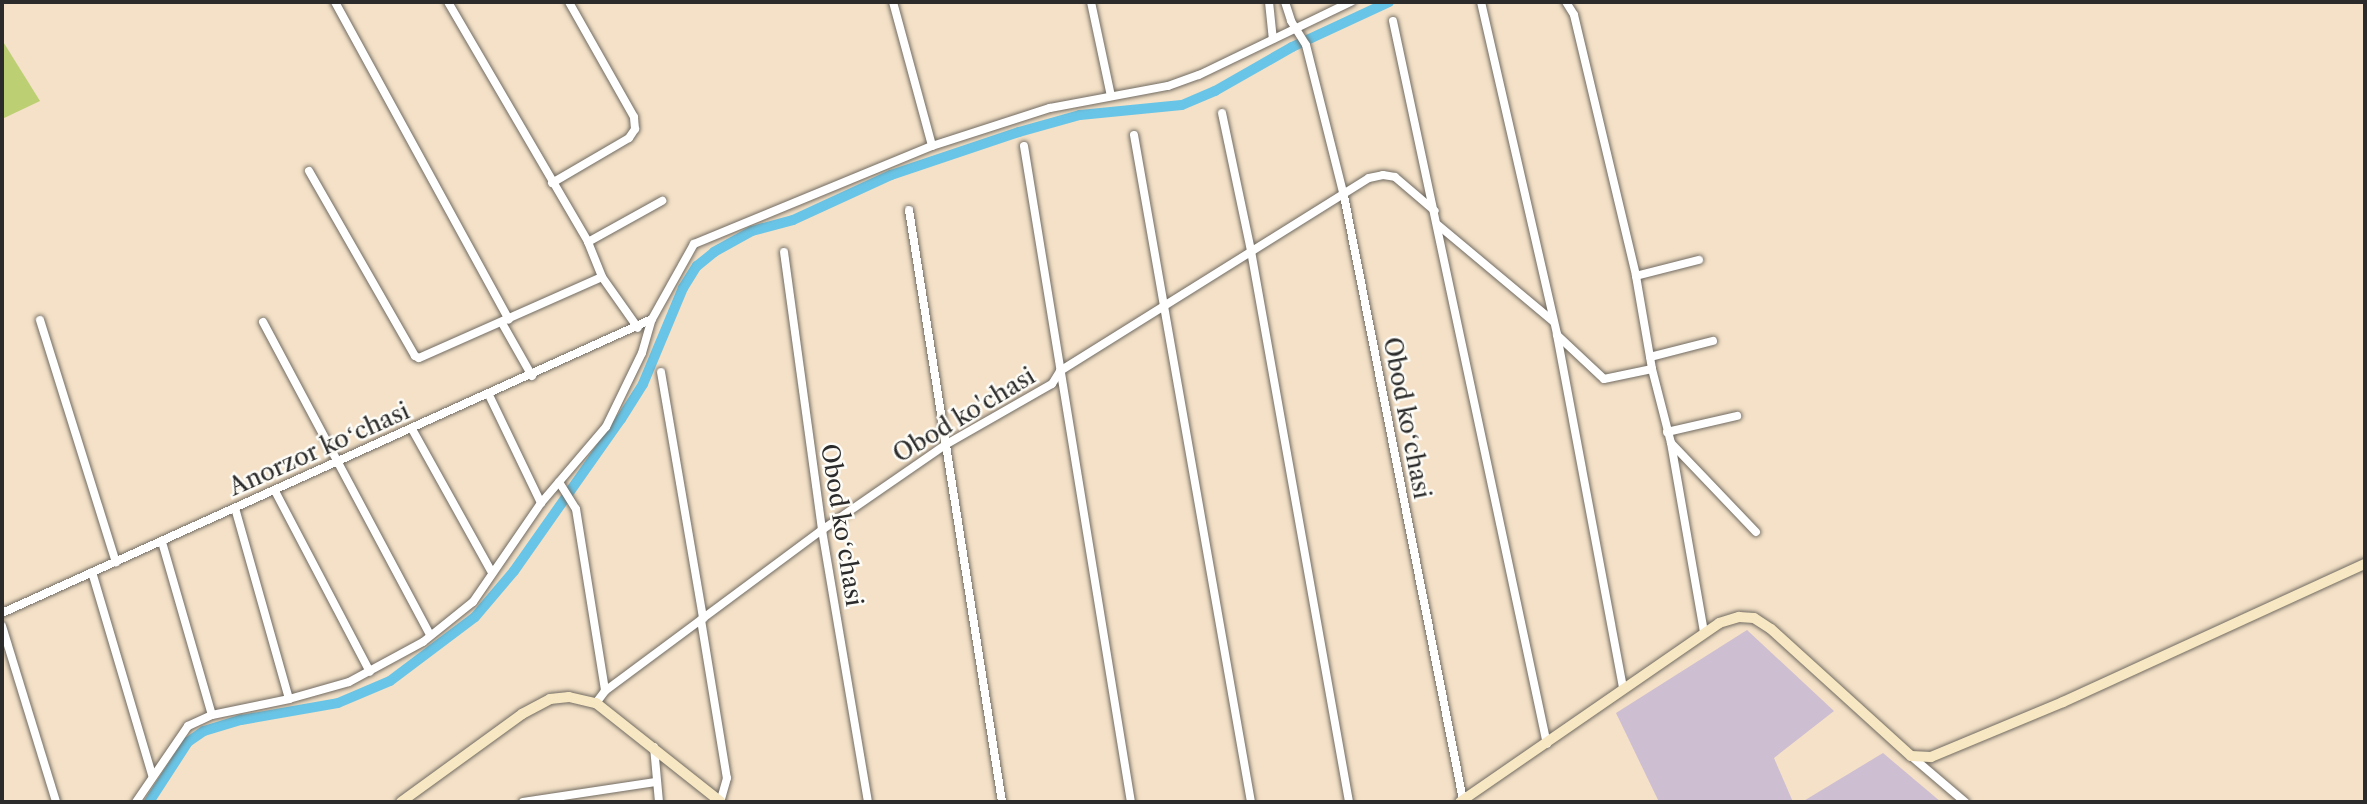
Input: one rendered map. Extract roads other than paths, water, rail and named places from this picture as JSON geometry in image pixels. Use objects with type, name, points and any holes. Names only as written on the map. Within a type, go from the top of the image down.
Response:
[{"type":"street","points":[[335,2],[532,376]]},
{"type":"street","points":[[448,2],[588,242],[602,277],[638,328]]},
{"type":"street","points":[[552,183],[629,138],[635,128],[634,117],[569,2]]},
{"type":"street","points":[[893,2],[932,146]]},
{"type":"street","points":[[1091,2],[1111,96]]},
{"type":"street","points":[[1269,2],[1273,39]]},
{"type":"street","points":[[1285,2],[1296,27]]},
{"type":"street","points":[[136,802],[188,726],[212,715],[289,699],[349,682],[430,635],[473,602],[491,571],[541,503],[606,427],[642,353],[652,319],[694,244],[932,146],[1050,108],[1168,86],[1351,2]]},
{"type":"street","points":[[1481,2],[1555,323],[1623,687]]},
{"type":"street","points":[[1566,2],[1574,15],[1636,276],[1652,369],[1671,443],[1704,632]]},
{"type":"street","points":[[1393,21],[1547,744]]},
{"type":"street","name":"Obod koʻchasi","points":[[1296,27],[1303,35],[1306,45],[1344,196],[1461,801]]},
{"type":"street","points":[[1222,113],[1251,251],[1349,802]]},
{"type":"street","points":[[1134,135],[1251,802]]},
{"type":"street","points":[[1024,146],[1131,802]]},
{"type":"street","points":[[309,171],[415,356],[425,357],[602,277]]},
{"type":"street","name":"Obod ko'chasi","points":[[596,703],[605,691],[702,619],[945,444],[1052,384],[1060,371],[1369,178],[1383,175],[1406,183],[1435,211]]},
{"type":"street","points":[[588,242],[662,201]]},
{"type":"street","points":[[909,210],[1002,802]]},
{"type":"street","points":[[1438,225],[1555,323]]},
{"type":"street","name":"Obod koʻchasi","points":[[784,252],[822,530],[868,802]]},
{"type":"street","points":[[1636,276],[1699,260]]},
{"type":"street","name":"Anorzor koʻchasi","points":[[2,613],[532,376],[638,328],[652,319]]},
{"type":"street","points":[[40,320],[116,562]]},
{"type":"street","points":[[263,323],[430,635]]},
{"type":"street","points":[[1557,335],[1604,379],[1652,369]]},
{"type":"street","points":[[1650,357],[1713,341]]},
{"type":"street","points":[[401,802],[417,798],[522,714],[550,699],[569,697],[596,703],[721,802],[727,778],[661,372]]},
{"type":"street","points":[[489,395],[541,503]]},
{"type":"street","points":[[1667,432],[1737,416]]},
{"type":"street","points":[[412,429],[491,571]]},
{"type":"street","points":[[1671,443],[1756,532]]},
{"type":"street","points":[[559,482],[574,502],[605,691]]},
{"type":"street","points":[[275,491],[370,672]]},
{"type":"street","points":[[235,508],[289,699]]},
{"type":"street","points":[[162,542],[212,715]]},
{"type":"street","points":[[1911,756],[1931,757],[2063,702],[2365,564]]},
{"type":"street","points":[[92,572],[152,775]]},
{"type":"street","points":[[1461,801],[1547,744],[1623,687],[1704,632],[1719,623],[1739,617],[1755,618],[1965,802]]},
{"type":"street","points":[[2,625],[56,802]]},
{"type":"street","points":[[654,747],[659,802]]},
{"type":"street","points":[[523,802],[656,782]]},
{"type":"waterway","points":[[149,802],[188,742],[204,731],[241,720],[338,703],[390,681],[475,617],[514,571],[621,419],[643,384],[683,288],[697,266],[714,252],[752,231],[793,220],[891,175],[1019,132],[1080,115],[1182,105],[1215,91],[1292,47],[1389,2]]}]
